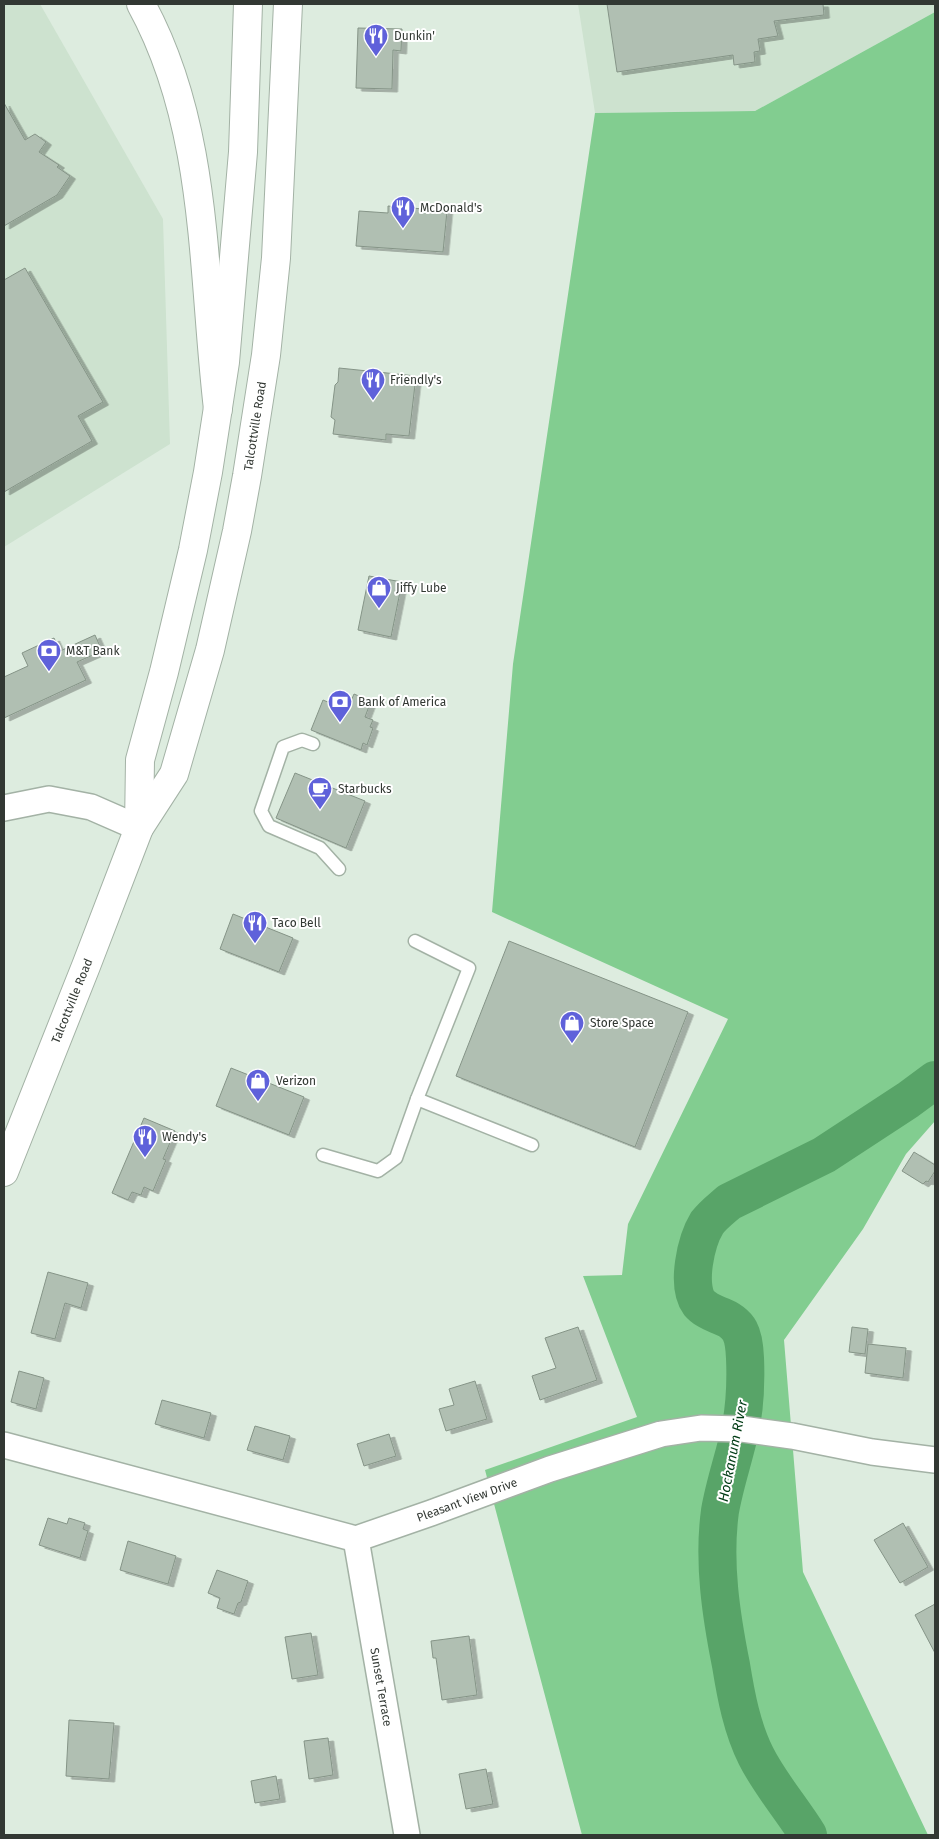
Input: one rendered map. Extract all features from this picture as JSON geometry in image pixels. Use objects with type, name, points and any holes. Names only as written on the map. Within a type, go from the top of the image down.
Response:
[{"type":"main road","points":[[141,4],[166,60],[182,108],[190,143],[204,244],[211,350],[218,409]]},
{"type":"main road","name":"Talcottville Road","points":[[139,828],[140,760],[164,672],[193,550],[218,409],[230,323],[244,152],[248,4]]},
{"type":"main road","name":"Talcottville Road","points":[[4,1172],[139,828],[174,774],[210,650],[248,476],[266,356],[276,258],[288,4]]},
{"type":"main road","points":[[238,228],[256,246],[276,258]]},
{"type":"street","points":[[4,808],[49,798],[91,807],[139,828]]},
{"type":"street","name":"Pleasant View Drive","points":[[356,1539],[431,1514],[550,1469],[662,1434],[709,1428],[742,1429],[792,1436],[872,1452],[935,1460]]},
{"type":"street","points":[[4,1444],[356,1539]]},
{"type":"street","name":"Sunset Terrace","points":[[356,1539],[407,1835]]},
{"type":"lane","points":[[313,744],[302,740],[283,748],[261,811],[269,826],[320,848],[340,868]]},
{"type":"lane","points":[[323,1155],[378,1170],[396,1158],[417,1098],[469,968],[415,941]]},
{"type":"lane","points":[[417,1098],[532,1145]]},
{"type":"shaded area","points":[[4,4],[40,4],[163,219],[170,444],[4,547]]},
{"type":"shaded area","points":[[578,4],[935,4],[935,12],[755,111],[595,113]]},
{"type":"green space","points":[[935,12],[935,1121],[906,1154],[863,1229],[784,1340],[803,1572],[928,1835],[582,1835],[485,1470],[637,1417],[583,1276],[622,1275],[628,1224],[728,1019],[492,912],[513,664],[595,113],[755,111]]},
{"type":"building","points":[[607,4],[823,4],[824,15],[774,21],[778,36],[758,39],[760,51],[754,52],[755,62],[734,65],[733,55],[617,72]]},
{"type":"building","points":[[358,28],[402,29],[401,51],[393,50],[392,89],[356,88]]},
{"type":"building","points":[[4,103],[25,140],[35,134],[46,142],[39,152],[59,165],[57,167],[70,176],[57,195],[4,226]]},
{"type":"building","points":[[388,206],[447,211],[443,252],[356,246],[359,211],[388,213]]},
{"type":"building","points":[[25,268],[103,402],[78,416],[92,441],[4,492],[4,280]]},
{"type":"building","name":"Friendly's","points":[[339,368],[416,376],[409,436],[386,434],[386,440],[333,434],[335,420],[331,417]]},
{"type":"building","name":"Jiffy Lube","points":[[369,576],[402,582],[391,637],[358,630]]},
{"type":"building","name":"M&T Bank","points":[[95,635],[102,651],[77,662],[86,680],[4,718],[4,677],[28,666],[22,653],[54,638],[60,651]]},
{"type":"building","points":[[354,694],[371,701],[365,717],[373,720],[370,727],[373,728],[367,745],[363,743],[361,750],[311,730],[323,700],[347,710]]},
{"type":"building","points":[[295,773],[365,801],[346,848],[276,818]]},
{"type":"building","points":[[233,914],[293,938],[279,972],[220,949]]},
{"type":"building","name":"Store Space","points":[[509,941],[688,1012],[635,1147],[456,1076]]},
{"type":"building","points":[[231,1068],[304,1097],[289,1135],[216,1106]]},
{"type":"building","points":[[144,1118],[175,1131],[163,1159],[166,1160],[153,1191],[144,1187],[141,1195],[132,1192],[128,1200],[112,1193]]},
{"type":"building","points":[[914,1152],[935,1165],[935,1171],[928,1182],[926,1181],[923,1184],[902,1171]]},
{"type":"building","points":[[48,1272],[88,1283],[81,1308],[65,1303],[55,1339],[31,1333]]},
{"type":"building","points":[[578,1327],[597,1380],[540,1400],[532,1376],[556,1368],[545,1338]]},
{"type":"building","points":[[852,1327],[868,1329],[865,1354],[849,1352]]},
{"type":"building","points":[[868,1344],[906,1348],[903,1378],[865,1373]]},
{"type":"building","points":[[19,1371],[44,1378],[36,1409],[11,1402]]},
{"type":"building","points":[[475,1381],[487,1419],[446,1431],[439,1409],[454,1405],[449,1389]]},
{"type":"building","points":[[162,1400],[211,1413],[204,1438],[155,1424]]},
{"type":"building","points":[[255,1426],[290,1436],[283,1460],[247,1450]]},
{"type":"building","points":[[389,1434],[396,1456],[364,1466],[357,1444]]},
{"type":"building","points":[[48,1518],[67,1524],[69,1518],[85,1523],[83,1529],[88,1531],[80,1558],[39,1545]]},
{"type":"building","points":[[903,1523],[928,1567],[900,1583],[874,1540]]},
{"type":"building","points":[[128,1541],[176,1556],[168,1584],[120,1570]]},
{"type":"building","points":[[217,1570],[248,1581],[241,1602],[238,1603],[234,1614],[217,1608],[220,1598],[208,1593]]},
{"type":"building","points":[[935,1604],[935,1653],[915,1615]]},
{"type":"building","points":[[311,1633],[318,1675],[292,1679],[285,1637]]},
{"type":"building","points":[[469,1636],[477,1695],[442,1700],[436,1658],[433,1658],[431,1641]]},
{"type":"building","points":[[69,1720],[114,1723],[109,1779],[66,1776]]},
{"type":"building","points":[[328,1738],[333,1775],[309,1779],[304,1741]]},
{"type":"building","points":[[486,1769],[493,1804],[466,1809],[459,1774]]},
{"type":"building","points":[[276,1776],[280,1799],[255,1803],[251,1781]]},
{"type":"waterway","name":"Hockanum River","points":[[808,1835],[756,1756],[743,1723],[735,1688],[721,1608],[717,1550],[720,1511],[742,1418],[745,1384],[744,1343],[740,1331],[732,1322],[708,1310],[699,1303],[693,1285],[696,1251],[707,1223],[729,1202],[824,1155],[935,1080]]},
{"type":"place","name":"Dunkin'","points":[[376,57]]},
{"type":"place","name":"McDonald's","points":[[403,229]]},
{"type":"place","name":"Friendly's","points":[[373,401]]},
{"type":"place","name":"Jiffy Lube","points":[[379,609]]},
{"type":"place","name":"M&T Bank","points":[[49,672]]},
{"type":"place","name":"Bank of America","points":[[340,723]]},
{"type":"place","name":"Starbucks","points":[[320,810]]},
{"type":"place","name":"Taco Bell","points":[[255,944]]},
{"type":"place","name":"Store Space","points":[[572,1044]]},
{"type":"place","name":"Verizon","points":[[258,1102]]},
{"type":"place","name":"Wendy's","points":[[145,1158]]}]
